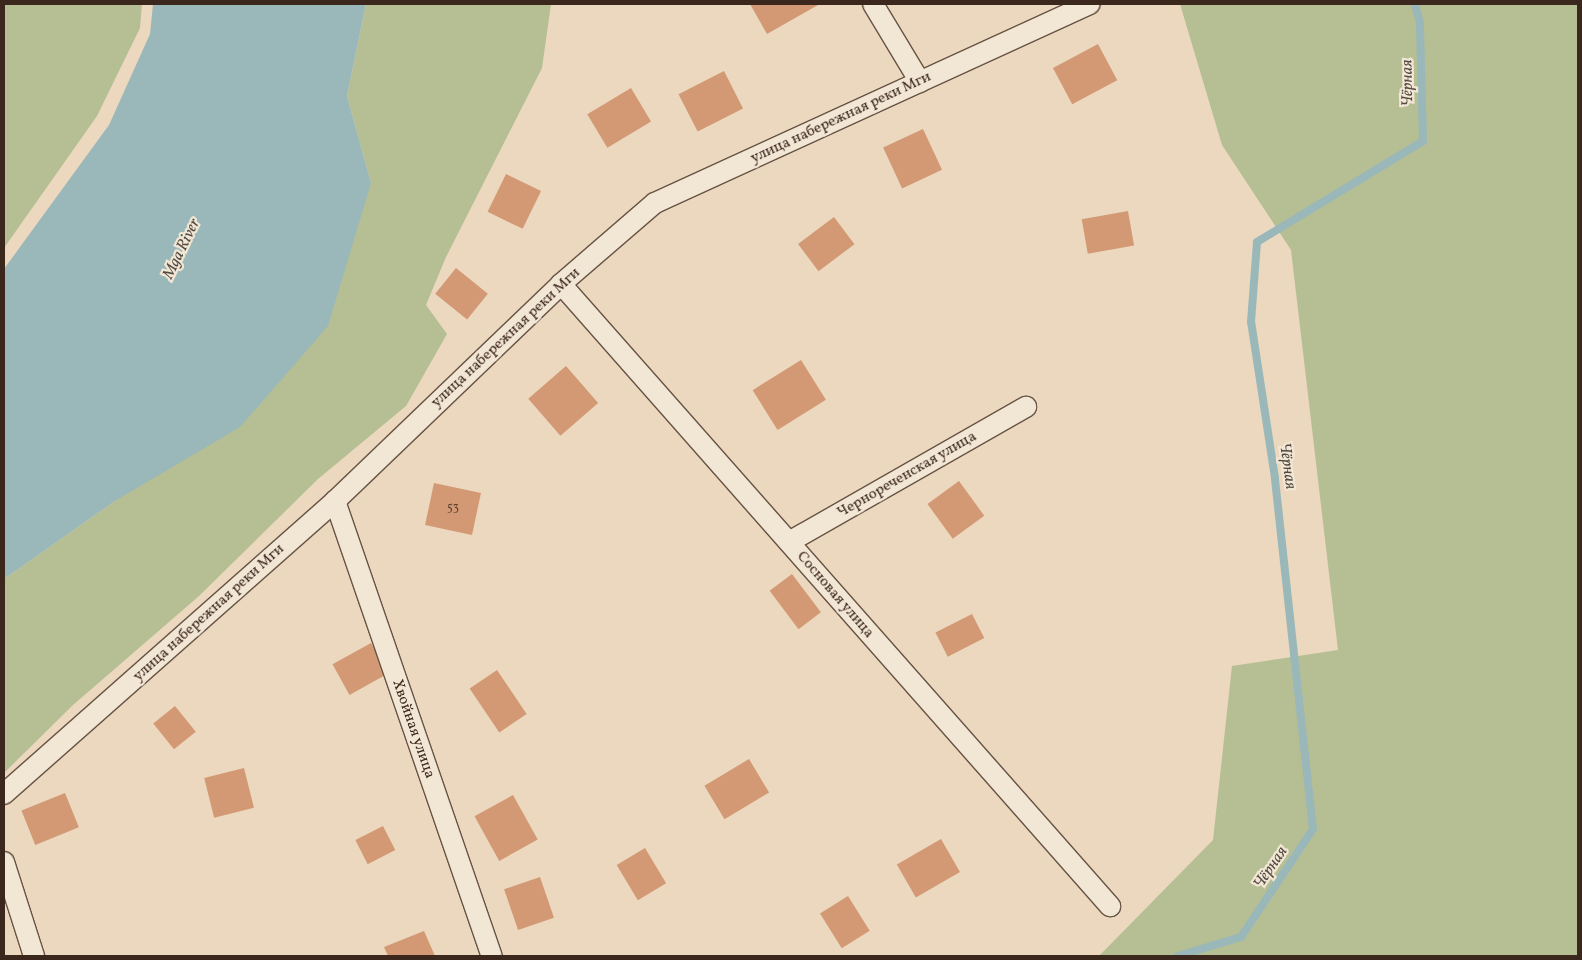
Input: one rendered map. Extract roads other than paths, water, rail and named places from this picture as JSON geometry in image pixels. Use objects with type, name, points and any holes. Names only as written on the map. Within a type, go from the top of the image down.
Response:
[{"type":"street","points":[[873,4],[920,82]]},
{"type":"street","name":"улица набережная реки Мги","points":[[4,794],[335,501],[561,284],[655,203],[1090,4]]},
{"type":"street","name":"Сосновая улица","points":[[561,284],[1110,906]]},
{"type":"street","name":"Чернореченская улица","points":[[788,542],[1026,407]]},
{"type":"street","name":"Хвойная улица","points":[[335,501],[492,956]]},
{"type":"street","points":[[4,862],[34,956]]},
{"type":"water","name":"Mga River","points":[[153,4],[366,4],[347,96],[371,183],[328,326],[240,427],[115,501],[4,579],[4,269],[109,125],[150,34]]},
{"type":"waterway","name":"Чёрная","points":[[1178,956],[1241,937],[1313,829],[1275,478],[1251,322],[1257,242],[1423,141],[1420,23],[1415,4]]}]
